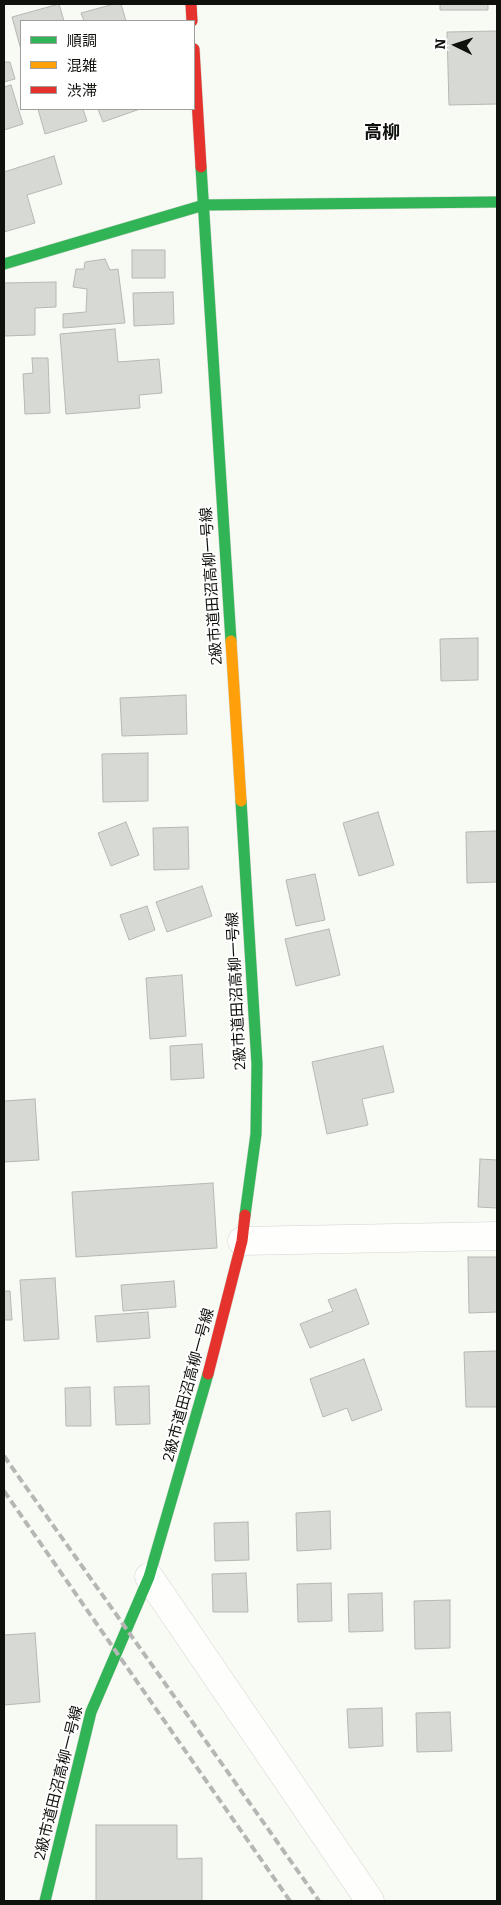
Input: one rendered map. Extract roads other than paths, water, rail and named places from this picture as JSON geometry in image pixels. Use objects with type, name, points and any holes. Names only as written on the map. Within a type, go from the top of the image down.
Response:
[{"type":"street","points":[[191,4],[192,20]]},
{"type":"street","name":"2級市道田沼高柳一号線","points":[[45,1901],[91,1712],[150,1577],[194,1427],[242,1241],[256,1134],[257,1064],[195,65]]},
{"type":"street","points":[[4,264],[204,205],[497,202]]},
{"type":"street","points":[[242,1241],[497,1236]]},
{"type":"street","points":[[150,1577],[370,1901]]},
{"type":"railway","points":[[4,1456],[319,1901]]},
{"type":"railway","points":[[4,1491],[290,1901]]},
{"type":"district","name":"高柳","points":[[382,133]]}]
